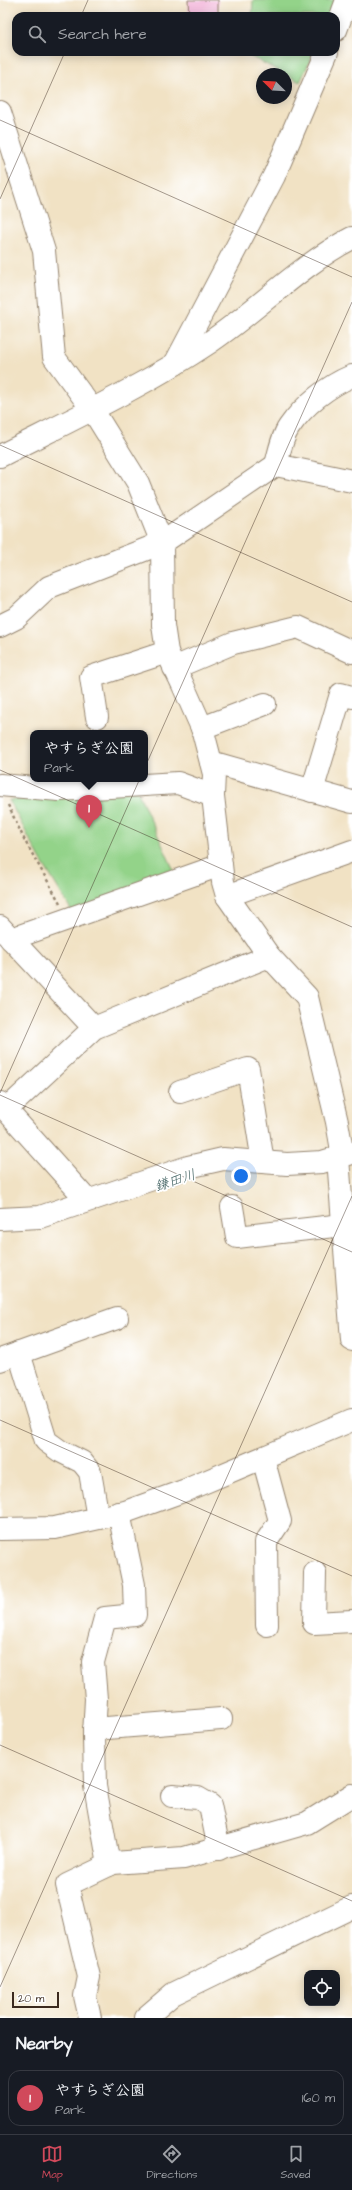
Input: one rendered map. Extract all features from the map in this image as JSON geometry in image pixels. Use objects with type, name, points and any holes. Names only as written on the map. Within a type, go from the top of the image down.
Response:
[{"type":"street","points":[[340,19],[347,0]]},
{"type":"street","points":[[174,365],[274,176],[325,56]]},
{"type":"street","points":[[0,112],[44,251],[54,357],[92,409],[138,483],[162,543],[164,625],[170,660],[202,728],[214,774],[213,796],[221,865],[227,896],[269,956],[307,997],[344,1156],[343,1225],[352,1340]]},
{"type":"street","points":[[0,456],[174,365],[211,341],[305,268],[352,238]]},
{"type":"street","points":[[0,626],[16,618],[49,588],[162,543],[276,465],[289,428],[304,410],[318,396],[341,380],[352,376]]},
{"type":"street","points":[[276,465],[352,481]]},
{"type":"street","points":[[97,717],[91,677],[170,660],[298,627],[352,652]]},
{"type":"street","points":[[312,791],[341,694],[352,697]]},
{"type":"street","points":[[202,728],[265,704]]},
{"type":"street","points":[[211,762],[352,802]]},
{"type":"street","points":[[1,785],[59,790],[178,783],[213,796]]},
{"type":"street","points":[[227,896],[352,851]]},
{"type":"street","points":[[94,1028],[6,933],[68,918],[221,865]]},
{"type":"street","points":[[87,1200],[3,1107],[94,1028],[269,956]]},
{"type":"street","points":[[180,1092],[248,1069],[263,1162]]},
{"type":"street","points":[[0,1219],[40,1217],[188,1167],[223,1159],[287,1164],[315,1163],[344,1156]]},
{"type":"street","points":[[232,1207],[237,1237],[343,1225]]},
{"type":"street","points":[[98,1518],[90,1472],[82,1462],[60,1451],[46,1441],[9,1357],[117,1318]]},
{"type":"street","points":[[0,1529],[55,1528],[119,1513],[186,1490],[352,1420]]},
{"type":"street","points":[[263,1458],[280,1521],[266,1542],[267,1625]]},
{"type":"street","points":[[109,1865],[95,1786],[94,1729],[96,1699],[93,1662],[105,1618],[135,1615],[134,1585],[119,1513]]},
{"type":"street","points":[[315,1573],[314,1623],[352,1621]]},
{"type":"street","points":[[94,1729],[221,1719]]},
{"type":"street","points":[[90,2018],[85,1996],[90,1977],[67,1885],[113,1863],[184,1858],[307,1823],[352,1795]]},
{"type":"street","points":[[172,1796],[198,1798],[210,1805],[219,1849]]},
{"type":"street","points":[[145,2018],[173,1994],[352,1907]]},
{"type":"path","points":[[1,785],[13,817],[68,918]]},
{"type":"green space","points":[[253,0],[337,0],[333,12],[252,12]]},
{"type":"green space","points":[[250,56],[312,56],[300,82],[292,78],[292,68],[273,68]]},
{"type":"green space","points":[[137,790],[176,875],[73,913],[39,857],[9,800]]},
{"type":"building","points":[[188,0],[218,0],[218,12],[189,12]]},
{"type":"place","name":"やすらぎ公園","points":[[89,828]]},
{"type":"water label","name":"鎌田川","points":[[175,1180]]}]
